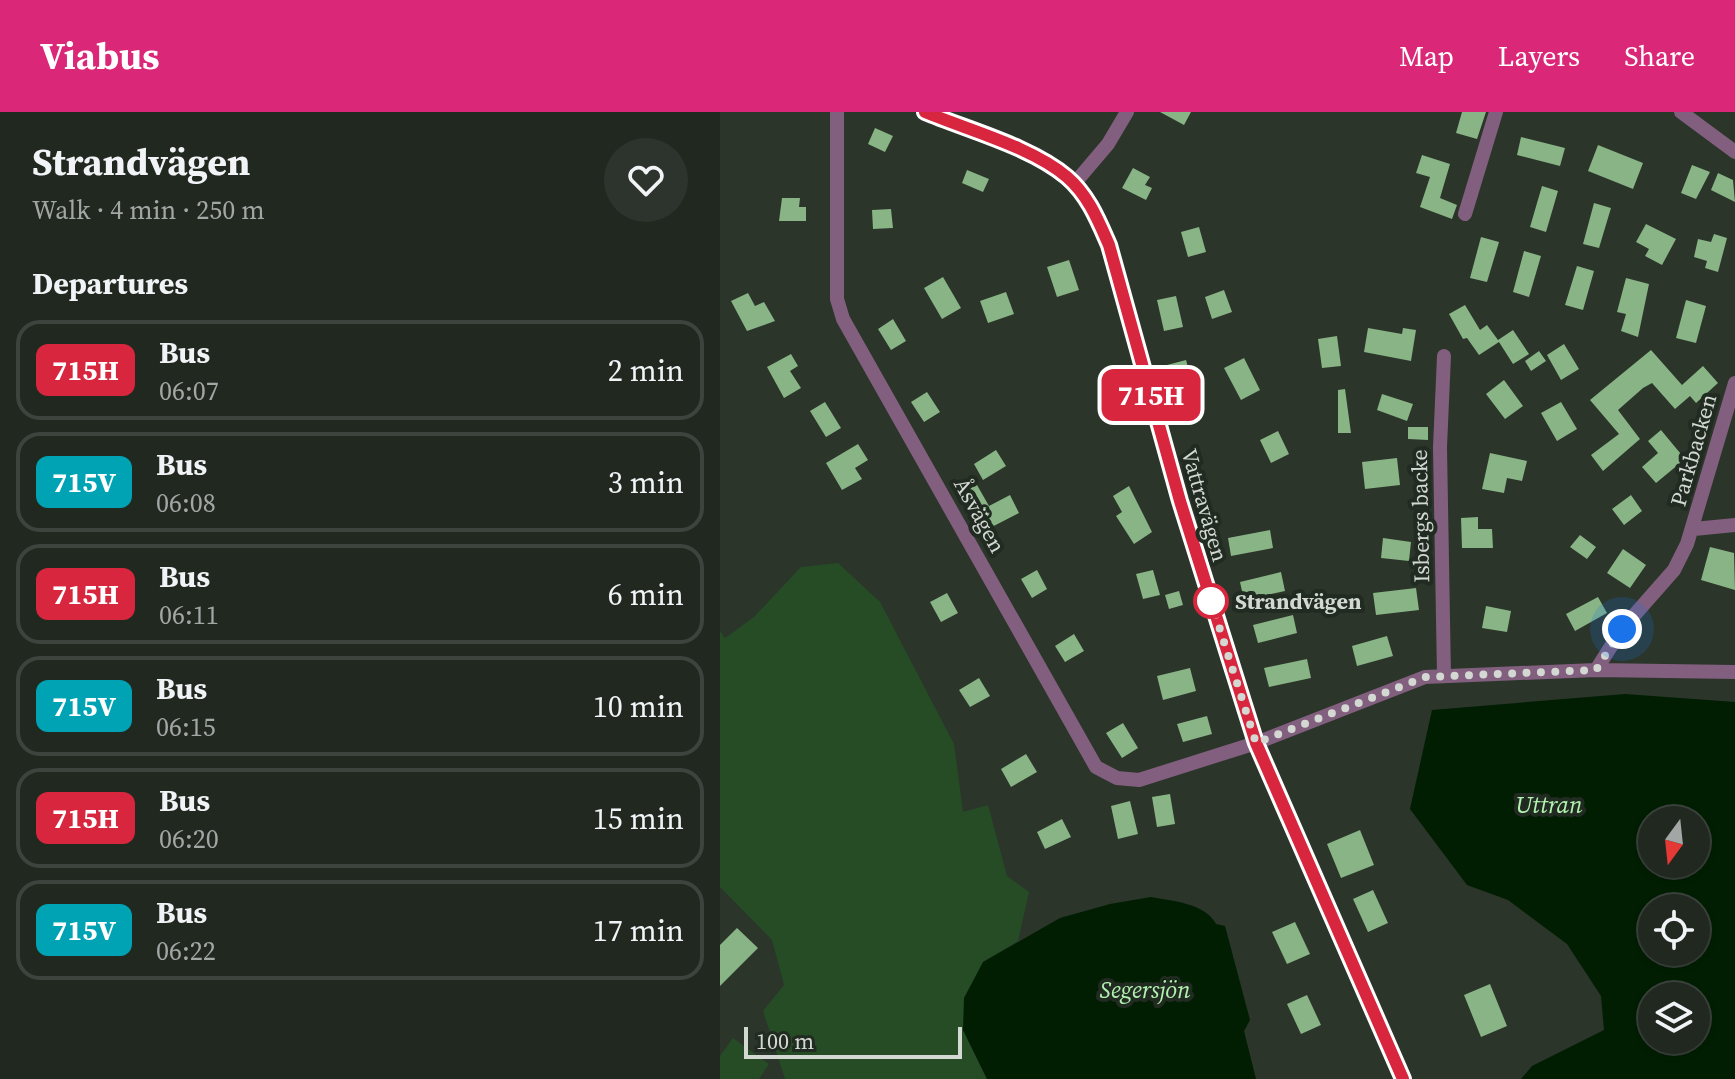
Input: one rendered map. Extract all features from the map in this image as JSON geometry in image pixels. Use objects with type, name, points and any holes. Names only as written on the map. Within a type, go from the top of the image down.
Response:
[{"type":"street","name":"Åsvägen","points":[[837,112],[837,299],[843,319],[1096,767],[1117,778],[1139,780],[1256,743]]},
{"type":"street","name":"Vattravägen","points":[[925,112],[1046,162],[1074,184],[1091,207],[1109,245],[1180,501],[1256,743],[1403,1079]]},
{"type":"street","points":[[1074,184],[1108,144],[1127,112]]},
{"type":"street","points":[[1465,214],[1496,112]]},
{"type":"street","points":[[1681,112],[1735,152]]},
{"type":"street","name":"Isbergs backe","points":[[1444,356],[1440,447],[1444,676]]},
{"type":"street","name":"Parkbacken","points":[[1596,670],[1622,629],[1674,570],[1694,529],[1735,383]]},
{"type":"street","name":"Parkbacken","points":[[1694,529],[1735,525]]},
{"type":"street","points":[[1256,743],[1425,677],[1596,670],[1735,672]]},
{"type":"shaded area","points":[[838,563],[880,602],[954,744],[963,812],[988,805],[1007,876],[1029,892],[1018,941],[983,962],[963,1030],[987,1079],[785,1079],[763,1011],[784,985],[772,940],[720,887],[720,631],[725,638],[754,617],[801,567]]},
{"type":"shaded area","points":[[733,1038],[769,1064],[759,1079],[720,1079],[720,1056]]},
{"type":"water","name":"Uttran","points":[[1625,694],[1735,702],[1735,1079],[1521,1079],[1532,1066],[1604,1030],[1601,996],[1567,944],[1508,900],[1467,885],[1410,809],[1432,710]]},
{"type":"water","name":"Segersjön","points":[[1151,897],[1196,907],[1216,924],[1225,926],[1250,1020],[1244,1031],[1256,1079],[987,1079],[963,1030],[964,998],[983,962],[1060,918]]},
{"type":"building","points":[[1160,112],[1191,112],[1184,125]]},
{"type":"building","points":[[1462,112],[1486,112],[1477,139],[1456,133]]},
{"type":"building","points":[[875,128],[893,136],[885,152],[868,144]]},
{"type":"building","points":[[1521,137],[1565,148],[1560,166],[1517,155]]},
{"type":"building","points":[[1598,145],[1643,163],[1633,189],[1588,171]]},
{"type":"building","points":[[1422,155],[1450,164],[1440,198],[1457,205],[1452,219],[1420,207],[1430,177],[1416,173]]},
{"type":"building","points":[[1692,165],[1710,172],[1696,199],[1681,193]]},
{"type":"building","points":[[1133,168],[1150,177],[1145,185],[1152,188],[1146,200],[1122,188]]},
{"type":"building","points":[[967,170],[989,179],[983,192],[962,183]]},
{"type":"building","points":[[1718,173],[1733,180],[1735,202],[1711,190]]},
{"type":"building","points":[[1542,186],[1558,191],[1546,232],[1530,227]]},
{"type":"building","points":[[782,198],[800,198],[799,207],[806,207],[806,221],[779,221]]},
{"type":"building","points":[[1594,203],[1611,208],[1599,248],[1583,244]]},
{"type":"building","points":[[891,209],[893,228],[873,229],[872,210]]},
{"type":"building","points":[[1646,224],[1676,239],[1662,265],[1645,256],[1649,249],[1636,242]]},
{"type":"building","points":[[1199,227],[1206,252],[1188,257],[1181,232]]},
{"type":"building","points":[[1714,234],[1727,238],[1718,272],[1705,268],[1707,261],[1694,257],[1698,239],[1711,242]]},
{"type":"building","points":[[1481,237],[1499,242],[1487,282],[1470,278]]},
{"type":"building","points":[[1524,251],[1541,256],[1529,297],[1513,292]]},
{"type":"building","points":[[1069,260],[1079,290],[1057,297],[1047,267]]},
{"type":"building","points":[[1577,266],[1594,271],[1583,310],[1565,305]]},
{"type":"building","points":[[943,277],[961,308],[942,319],[924,288]]},
{"type":"building","points":[[1626,278],[1649,284],[1638,337],[1621,331],[1626,314],[1617,312]]},
{"type":"building","points":[[1224,290],[1232,312],[1212,319],[1205,297]]},
{"type":"building","points":[[1006,292],[1014,314],[988,323],[980,301]]},
{"type":"building","points":[[748,293],[755,306],[764,302],[775,321],[747,331],[731,301]]},
{"type":"building","points":[[1176,296],[1183,327],[1164,331],[1157,300]]},
{"type":"building","points":[[1686,300],[1706,306],[1696,343],[1676,338]]},
{"type":"building","points":[[1465,305],[1480,330],[1487,325],[1498,340],[1513,330],[1529,354],[1513,364],[1499,342],[1479,355],[1467,338],[1463,339],[1449,314]]},
{"type":"building","points":[[893,319],[906,341],[891,350],[878,329]]},
{"type":"building","points":[[1368,328],[1402,334],[1403,328],[1416,330],[1411,361],[1364,352]]},
{"type":"building","points":[[1337,336],[1341,366],[1322,368],[1318,339]]},
{"type":"building","points":[[1564,344],[1579,369],[1561,380],[1547,355]]},
{"type":"building","points":[[1651,350],[1682,385],[1703,366],[1718,383],[1696,403],[1690,396],[1675,409],[1652,383],[1643,388],[1618,410],[1640,439],[1603,471],[1591,455],[1619,434],[1590,400]]},
{"type":"building","points":[[1539,351],[1546,361],[1531,371],[1525,361]]},
{"type":"building","points":[[791,354],[798,366],[790,371],[801,388],[784,398],[767,367]]},
{"type":"building","points":[[1244,358],[1260,390],[1241,400],[1224,368]]},
{"type":"building","points":[[1186,360],[1197,398],[1178,403],[1167,365]]},
{"type":"building","points":[[1504,380],[1523,406],[1505,419],[1486,394]]},
{"type":"building","points":[[1345,389],[1351,433],[1338,433],[1338,390]]},
{"type":"building","points":[[927,392],[940,412],[924,422],[911,402]]},
{"type":"building","points":[[1382,394],[1413,404],[1407,421],[1377,410]]},
{"type":"building","points":[[825,402],[841,428],[826,437],[810,411]]},
{"type":"building","points":[[1561,402],[1577,429],[1557,441],[1541,413]]},
{"type":"building","points":[[1408,427],[1428,427],[1428,440],[1408,439]]},
{"type":"building","points":[[1661,430],[1685,459],[1656,483],[1642,467],[1658,453],[1648,441]]},
{"type":"building","points":[[1278,431],[1289,454],[1271,463],[1260,440]]},
{"type":"building","points":[[858,444],[868,460],[855,468],[862,479],[842,490],[826,463]]},
{"type":"building","points":[[996,450],[1006,466],[983,480],[974,464]]},
{"type":"building","points":[[1490,453],[1527,461],[1522,481],[1507,478],[1504,493],[1482,489]]},
{"type":"building","points":[[1397,458],[1400,485],[1365,489],[1362,462]]},
{"type":"building","points":[[977,485],[989,506],[1010,495],[1019,513],[986,530],[963,492]]},
{"type":"building","points":[[1129,486],[1152,532],[1134,544],[1116,516],[1122,512],[1113,496]]},
{"type":"building","points":[[1631,495],[1642,511],[1624,525],[1612,509]]},
{"type":"building","points":[[1478,517],[1478,529],[1492,529],[1493,548],[1462,548],[1461,518]]},
{"type":"building","points":[[1270,530],[1273,548],[1231,556],[1228,538]]},
{"type":"building","points":[[1580,535],[1596,547],[1587,559],[1570,547]]},
{"type":"building","points":[[1383,538],[1411,542],[1409,561],[1381,558]]},
{"type":"building","points":[[1710,547],[1734,553],[1735,590],[1701,580]]},
{"type":"building","points":[[1623,549],[1646,565],[1630,588],[1607,573]]},
{"type":"building","points":[[1037,570],[1047,589],[1032,598],[1021,579]]},
{"type":"building","points":[[1153,570],[1160,595],[1143,599],[1136,574]]},
{"type":"building","points":[[1281,572],[1285,591],[1244,600],[1240,582]]},
{"type":"building","points":[[1416,588],[1419,610],[1376,615],[1373,593]]},
{"type":"building","points":[[1179,591],[1183,605],[1169,609],[1165,595]]},
{"type":"building","points":[[947,593],[958,613],[941,622],[930,602]]},
{"type":"building","points":[[1598,597],[1607,613],[1575,631],[1566,614]]},
{"type":"building","points":[[1486,606],[1511,611],[1507,632],[1482,628]]},
{"type":"building","points":[[1293,615],[1297,633],[1258,643],[1253,625]]},
{"type":"building","points":[[1074,634],[1084,651],[1065,662],[1055,646]]},
{"type":"building","points":[[1387,636],[1393,656],[1357,666],[1352,646]]},
{"type":"building","points":[[1307,659],[1311,678],[1269,687],[1264,668]]},
{"type":"building","points":[[1190,668],[1196,691],[1163,700],[1157,676]]},
{"type":"building","points":[[979,678],[990,696],[970,707],[959,690]]},
{"type":"building","points":[[1207,716],[1212,734],[1183,742],[1177,724]]},
{"type":"building","points":[[1123,723],[1138,748],[1122,758],[1106,733]]},
{"type":"building","points":[[1026,754],[1037,772],[1011,787],[1001,769]]},
{"type":"building","points":[[1170,794],[1175,824],[1157,827],[1152,797]]},
{"type":"building","points":[[1130,801],[1138,834],[1118,839],[1111,806]]},
{"type":"building","points":[[1062,819],[1071,837],[1045,849],[1037,832]]},
{"type":"building","points":[[1360,830],[1374,865],[1341,878],[1327,844]]},
{"type":"building","points":[[1373,890],[1388,923],[1368,932],[1353,899]]},
{"type":"building","points":[[1295,922],[1310,954],[1287,964],[1272,932]]},
{"type":"building","points":[[737,928],[758,948],[720,986],[720,945]]},
{"type":"building","points":[[1490,984],[1507,1026],[1481,1037],[1464,995]]},
{"type":"building","points":[[1307,995],[1321,1025],[1301,1034],[1287,1004]]},
{"type":"bus line","name":"715H","points":[[925,112],[1046,162],[1074,184],[1096,216],[1109,245],[1180,501],[1256,743],[1403,1079]]},
{"type":"place","name":"Strandvägen","points":[[1211,601]]},
{"type":"route","points":[[1211,601],[1256,743],[1425,677],[1596,670],[1622,629]]}]
